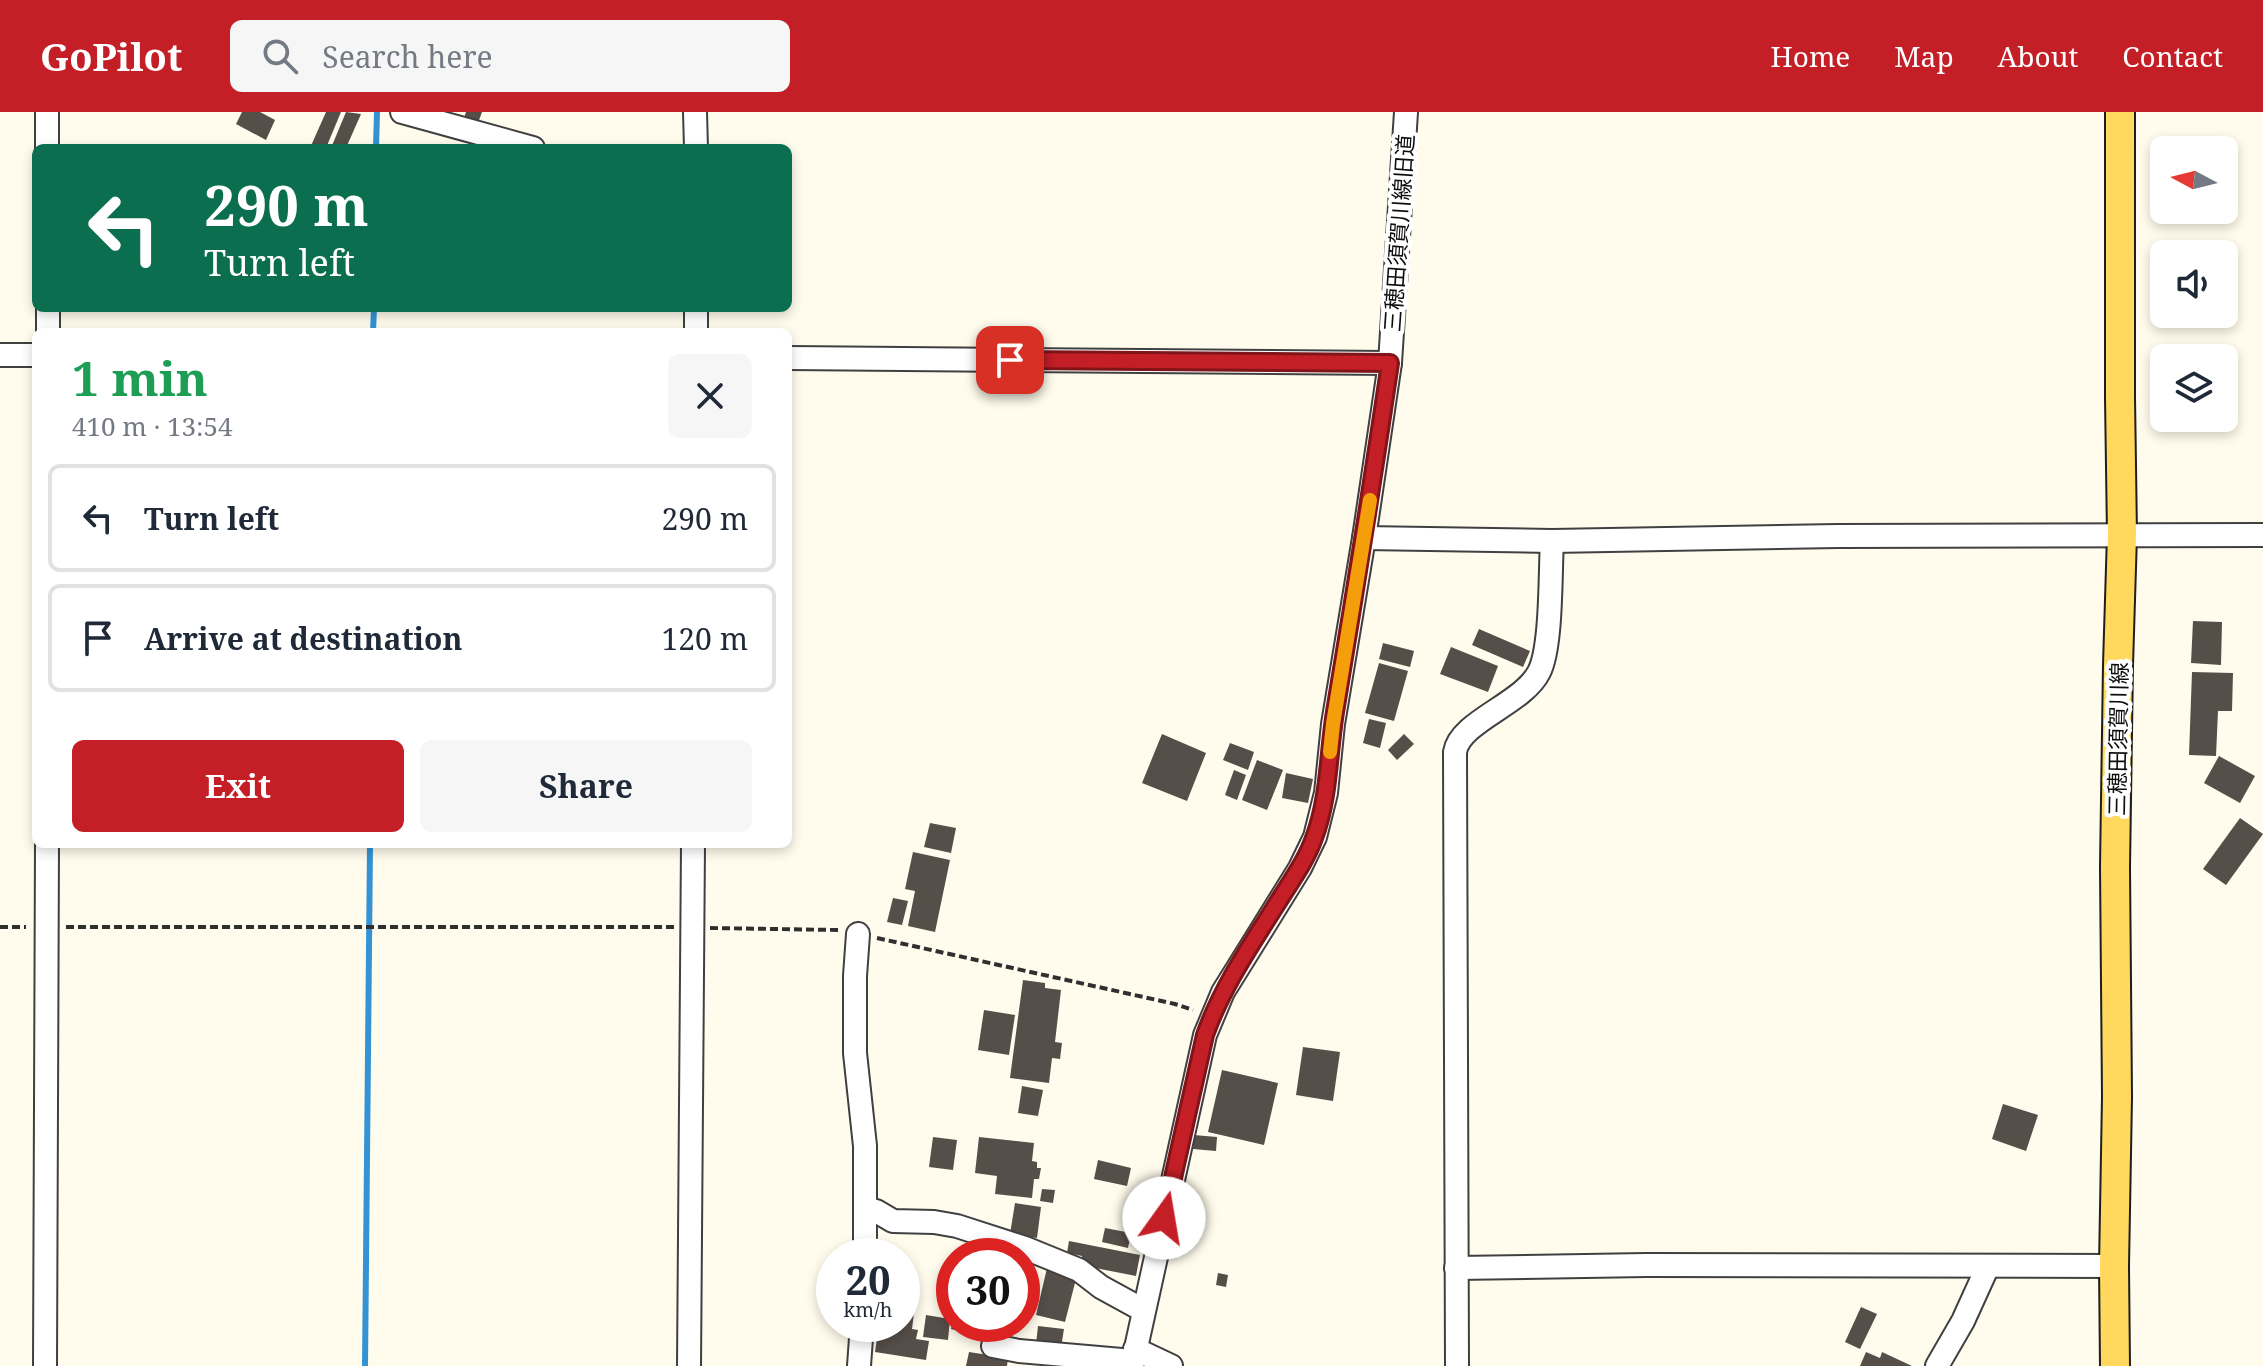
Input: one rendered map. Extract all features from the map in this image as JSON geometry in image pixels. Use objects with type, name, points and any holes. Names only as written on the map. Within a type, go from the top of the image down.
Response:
[{"type":"main road","name":"三穂田須賀川線","points":[[2115,1366],[2115,867],[2122,535],[2120,112]]},
{"type":"street","points":[[47,112],[47,144]]},
{"type":"street","points":[[402,112],[518,144]]},
{"type":"street","points":[[695,112],[696,144]]},
{"type":"street","name":"三穂田須賀川線旧道","points":[[1133,1359],[1211,1016],[1300,868],[1315,837],[1326,793],[1333,724],[1390,363],[1406,112]]},
{"type":"street","points":[[0,355],[32,355]]},
{"type":"street","points":[[792,358],[1390,363]]},
{"type":"street","points":[[1364,538],[1552,541],[1838,536],[2263,535]]},
{"type":"street","points":[[1457,1366],[1455,752],[1460,737],[1501,709],[1540,672],[1547,639],[1552,541]]},
{"type":"street","points":[[45,1366],[47,848]]},
{"type":"street","points":[[689,1366],[693,848]]},
{"type":"street","points":[[858,934],[855,1053],[865,1146],[865,1238]]},
{"type":"street","points":[[865,1208],[893,1221],[957,1226],[1025,1248],[1079,1270],[1101,1287],[1143,1310]]},
{"type":"street","points":[[1456,1268],[1646,1265],[2114,1266]]},
{"type":"street","points":[[1937,1366],[1963,1321],[1988,1266]]},
{"type":"street","points":[[859,1366],[861,1342]]},
{"type":"street","points":[[993,1346],[1019,1351],[1133,1359],[1171,1366]]},
{"type":"path","points":[[0,927],[835,929],[1175,1004],[1211,1016]]},
{"type":"building","points":[[242,112],[260,112],[275,120],[266,140],[236,124]]},
{"type":"building","points":[[326,112],[341,112],[328,144],[312,144]]},
{"type":"building","points":[[346,112],[361,114],[348,144],[333,144]]},
{"type":"building","points":[[466,112],[482,112],[478,123],[464,118]]},
{"type":"building","points":[[2193,621],[2222,622],[2221,665],[2191,663]]},
{"type":"building","points":[[1479,629],[1530,651],[1523,667],[1472,645]]},
{"type":"building","points":[[1383,643],[1414,651],[1410,667],[1379,659]]},
{"type":"building","points":[[1451,647],[1498,666],[1488,692],[1440,674]]},
{"type":"building","points":[[1379,663],[1408,671],[1394,721],[1365,713]]},
{"type":"building","points":[[2192,672],[2233,673],[2232,711],[2218,711],[2216,756],[2189,755]]},
{"type":"building","points":[[1369,719],[1386,723],[1380,748],[1363,743]]},
{"type":"building","points":[[1162,734],[1206,753],[1187,801],[1142,783]]},
{"type":"building","points":[[1404,734],[1414,744],[1397,760],[1388,750]]},
{"type":"building","points":[[1230,743],[1254,752],[1248,770],[1223,760]]},
{"type":"building","points":[[2219,756],[2255,776],[2240,803],[2204,783]]},
{"type":"building","points":[[1257,760],[1283,770],[1267,810],[1242,800]]},
{"type":"building","points":[[1234,770],[1246,775],[1237,800],[1225,795]]},
{"type":"building","points":[[1286,773],[1313,779],[1308,803],[1282,798]]},
{"type":"building","points":[[2240,818],[2263,834],[2226,885],[2203,869]]},
{"type":"building","points":[[930,823],[956,828],[951,853],[924,847]]},
{"type":"building","points":[[913,852],[950,860],[935,932],[908,926],[915,891],[905,889]]},
{"type":"building","points":[[893,898],[908,901],[902,925],[887,922]]},
{"type":"building","points":[[1023,980],[1045,983],[1045,988],[1061,990],[1055,1042],[1062,1043],[1060,1059],[1052,1058],[1049,1083],[1010,1078]]},
{"type":"building","points":[[984,1010],[1015,1015],[1009,1055],[978,1050]]},
{"type":"building","points":[[1303,1047],[1340,1052],[1333,1101],[1296,1095]]},
{"type":"building","points":[[1222,1070],[1278,1083],[1264,1145],[1208,1132]]},
{"type":"building","points":[[1022,1086],[1043,1090],[1038,1116],[1018,1113]]},
{"type":"building","points":[[2003,1104],[2038,1115],[2026,1151],[1992,1139]]},
{"type":"building","points":[[1194,1135],[1217,1137],[1216,1151],[1193,1149]]},
{"type":"building","points":[[933,1137],[957,1140],[953,1170],[929,1167]]},
{"type":"building","points":[[979,1137],[1034,1143],[1032,1161],[1037,1162],[1037,1168],[1041,1168],[1039,1179],[1034,1179],[1032,1198],[995,1194],[997,1176],[975,1173]]},
{"type":"building","points":[[1098,1160],[1131,1168],[1127,1186],[1094,1179]]},
{"type":"building","points":[[1042,1189],[1055,1190],[1053,1203],[1040,1201]]},
{"type":"building","points":[[1015,1203],[1041,1207],[1037,1238],[1010,1234]]},
{"type":"building","points":[[1105,1228],[1131,1233],[1128,1248],[1102,1242]]},
{"type":"building","points":[[1069,1241],[1140,1255],[1136,1276],[1080,1265],[1082,1256],[1067,1253]]},
{"type":"building","points":[[1047,1268],[1077,1275],[1065,1322],[1040,1316],[1040,1298]]},
{"type":"building","points":[[1218,1273],[1228,1275],[1226,1287],[1216,1285]]},
{"type":"building","points":[[1861,1307],[1877,1314],[1860,1349],[1845,1342]]},
{"type":"building","points":[[926,1315],[936,1317],[936,1339],[923,1337]]},
{"type":"building","points":[[1040,1326],[1064,1329],[1061,1348],[1036,1344],[1040,1342]]},
{"type":"building","points":[[929,1341],[926,1360],[875,1352],[876,1342]]},
{"type":"building","points":[[969,1352],[1008,1358],[1007,1366],[966,1366]]},
{"type":"building","points":[[1866,1352],[1880,1358],[1882,1352],[1912,1366],[1860,1366]]},
{"type":"waterway","points":[[376,144],[377,112]]},
{"type":"waterway","points":[[373,328],[374,312]]},
{"type":"waterway","points":[[365,1366],[370,848]]},
{"type":"slow traffic","points":[[1330,752],[1370,500]]},
{"type":"route","points":[[1010,360],[1390,363],[1333,724],[1326,793],[1315,837],[1300,868],[1211,1016],[1164,1218]]}]
